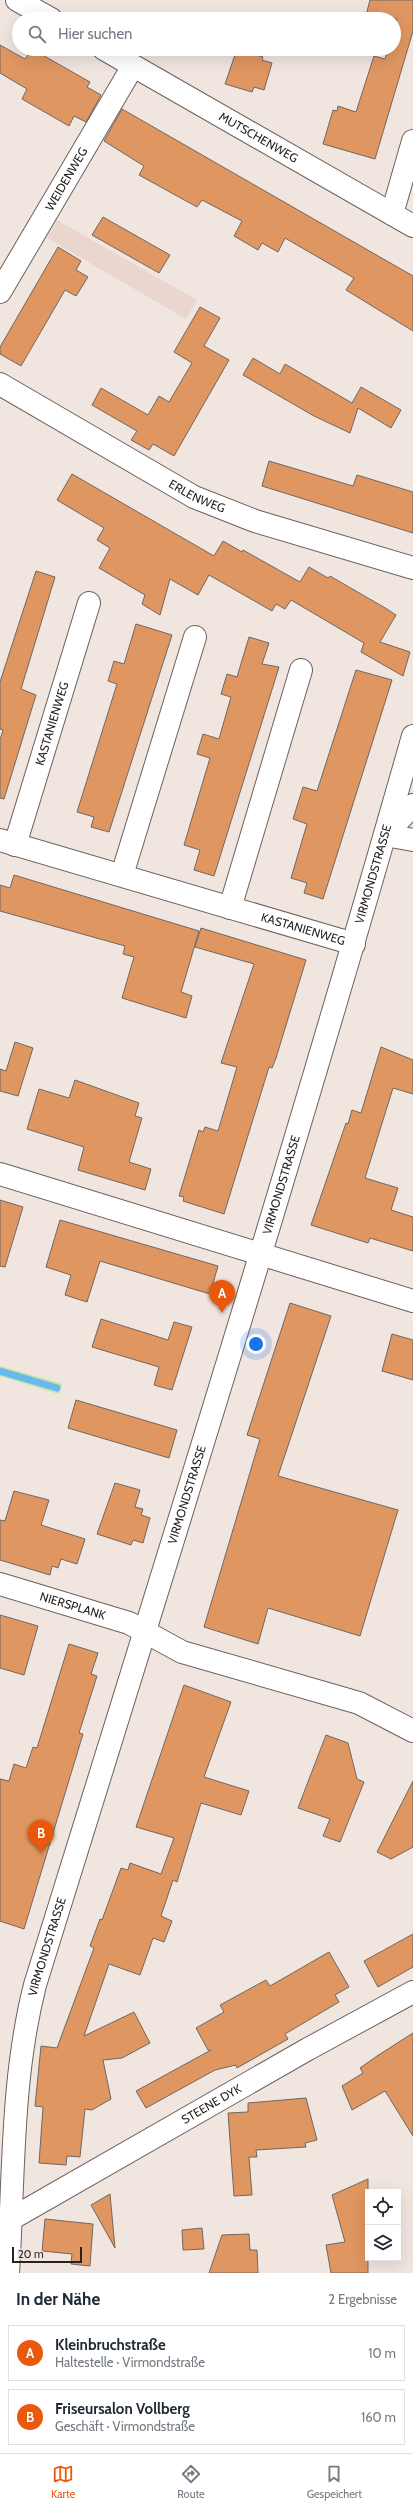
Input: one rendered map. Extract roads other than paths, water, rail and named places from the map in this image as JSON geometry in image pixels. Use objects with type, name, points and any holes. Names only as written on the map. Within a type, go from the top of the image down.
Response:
[{"type":"street","points":[[17,0],[38,12]]},
{"type":"street","name":"MUTSCHENWEG","points":[[116,56],[413,226]]},
{"type":"street","name":"WEIDENWEG","points":[[0,292],[133,66]]},
{"type":"street","points":[[392,214],[413,142]]},
{"type":"street","name":"ERLENWEG","points":[[0,384],[194,497],[255,521],[413,568]]},
{"type":"street","name":"KASTANIENWEG","points":[[89,603],[8,842],[354,944]]},
{"type":"street","points":[[122,875],[195,637]]},
{"type":"street","points":[[230,908],[301,670]]},
{"type":"street","name":"VIRMONDSTRASSE","points":[[8,2273],[19,2077],[30,2005],[262,1254],[354,944],[413,736]]},
{"type":"street","points":[[385,835],[413,805]]},
{"type":"street","points":[[385,835],[413,840]]},
{"type":"street","points":[[0,1174],[413,1301]]},
{"type":"street","name":"NIERSPLANK","points":[[0,1584],[129,1623],[145,1631]]},
{"type":"street","points":[[145,1631],[182,1652],[359,1703],[413,1731]]},
{"type":"street","name":"STEENE DYK","points":[[11,2219],[308,2049],[413,1992]]},
{"type":"waterway","points":[[0,1371],[57,1388]]},
{"type":"place","name":"Kleinbruchstraße","points":[[222,1313]]},
{"type":"place","name":"Friseursalon Vollberg","points":[[41,1853]]}]
